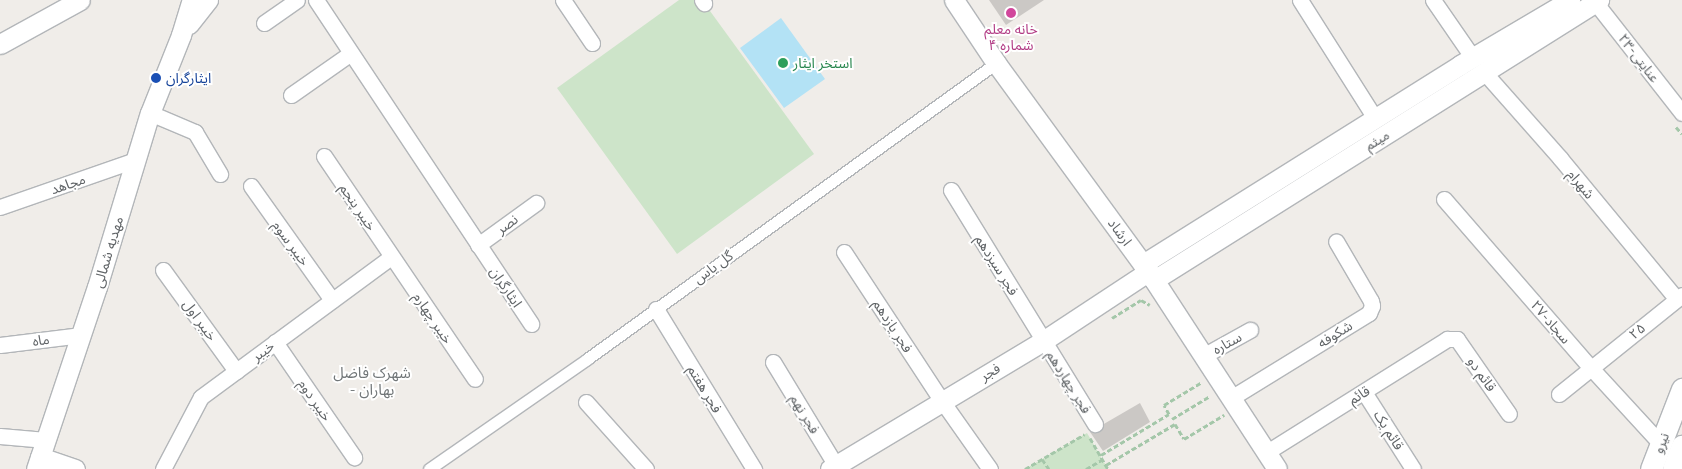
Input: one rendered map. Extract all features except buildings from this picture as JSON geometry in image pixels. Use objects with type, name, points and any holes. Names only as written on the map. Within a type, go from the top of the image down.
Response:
[{"type":"main road","name":"نیرو","points":[[1651,469],[1676,454],[1682,389]]},
{"type":"street","points":[[0,44],[80,0]]},
{"type":"street","name":"مهدیه شمالی","points":[[41,455],[81,335],[150,113],[181,35],[192,0]]},
{"type":"street","name":"مهدیه شمالی","points":[[181,35],[208,0]]},
{"type":"street","points":[[264,24],[297,0]]},
{"type":"street","name":"ایثارگران","points":[[316,0],[531,324]]},
{"type":"street","points":[[563,0],[592,43]]},
{"type":"street","name":"ارشاد","points":[[954,0],[996,63],[1149,272],[1203,356],[1218,387],[1278,469]]},
{"type":"street","points":[[1300,0],[1376,118]]},
{"type":"street","name":"شهرام","points":[[1433,0],[1478,65],[1679,296]]},
{"type":"street","name":"میثم","points":[[1149,272],[1174,267],[1478,65],[1564,1]]},
{"type":"street","name":"میثم","points":[[1149,272],[1163,251],[1376,118],[1597,1]]},
{"type":"street","name":"۲۳-عنایتی","points":[[1597,1],[1676,116]]},
{"type":"street","points":[[290,95],[351,53]]},
{"type":"street","name":"گل یاس","points":[[429,469],[656,309],[996,63]]},
{"type":"street","points":[[150,113],[195,132],[220,174]]},
{"type":"street","name":"خیبر پنجم","points":[[324,156],[391,257]]},
{"type":"street","name":"مجاهد","points":[[0,207],[135,160]]},
{"type":"street","name":"خیبر سوم","points":[[251,186],[332,300]]},
{"type":"street","name":"فجر سیزدهم","points":[[951,190],[1043,341]]},
{"type":"street","name":"۲۷-سجاد","points":[[1444,199],[1592,369],[1676,454]]},
{"type":"street","name":"نصر","points":[[478,245],[536,203]]},
{"type":"street","name":"شکوفه","points":[[1218,387],[1369,313],[1372,306],[1371,301],[1336,241]]},
{"type":"street","points":[[1163,251],[1160,259],[1162,263],[1174,267]]},
{"type":"street","name":"فجر یازدهم","points":[[844,252],[990,469]]},
{"type":"street","name":"خیبر","points":[[163,469],[200,397],[391,257]]},
{"type":"street","name":"خیبر چهارم","points":[[391,257],[475,379]]},
{"type":"street","name":"خیبر اول","points":[[163,270],[236,371]]},
{"type":"street","name":"فجر","points":[[834,468],[942,400],[1043,341],[1149,272]]},
{"type":"street","name":"۲۵","points":[[1559,394],[1592,369],[1679,296]]},
{"type":"street","name":"فجر هفتم","points":[[656,309],[754,469]]},
{"type":"street","name":"ستاره","points":[[1203,356],[1250,330]]},
{"type":"street","name":"ماه","points":[[0,346],[81,335]]},
{"type":"street","name":"قائم","points":[[1267,452],[1447,339],[1452,338]]},
{"type":"street","name":"قائم دو","points":[[1452,338],[1457,339],[1509,414]]},
{"type":"street","name":"فجر چهاردهم","points":[[1043,341],[1095,424]]},
{"type":"street","name":"خیبر دوم","points":[[275,342],[354,457]]},
{"type":"street","name":"فجر نهم","points":[[774,362],[834,468]]},
{"type":"street","name":"قائم یک","points":[[1364,392],[1413,469]]},
{"type":"street","points":[[586,402],[646,469]]},
{"type":"street","points":[[0,436],[75,469]]},
{"type":"path","points":[[1676,116],[1682,134]]},
{"type":"path","points":[[1108,320],[1141,300],[1150,305],[1155,312]]},
{"type":"path","points":[[1218,387],[1184,439],[1164,405],[1218,387]]},
{"type":"path","points":[[1172,419],[1218,387]]},
{"type":"path","points":[[1086,469],[1169,414]]},
{"type":"path","points":[[1106,465],[1175,424]]},
{"type":"path","points":[[1025,469],[1087,433],[1108,469]]},
{"type":"path","points":[[1042,459],[1049,469]]},
{"type":"green space","points":[[679,0],[702,0],[814,154],[677,254],[557,88]]},
{"type":"green space","points":[[1087,433],[1108,469],[1025,469],[1049,455]]},
{"type":"water","name":"استخر ایثار","points":[[781,18],[825,79],[784,108],[740,48]]},
{"type":"place","name":"خانه معلم شماره ۴","points":[[1011,13]]},
{"type":"place","name":"استخر ایثار","points":[[783,63]]},
{"type":"place","name":"ایثارگران","points":[[156,78]]},
{"type":"district","name":"شهرک فاضل - بهاران","points":[[372,380]]}]
